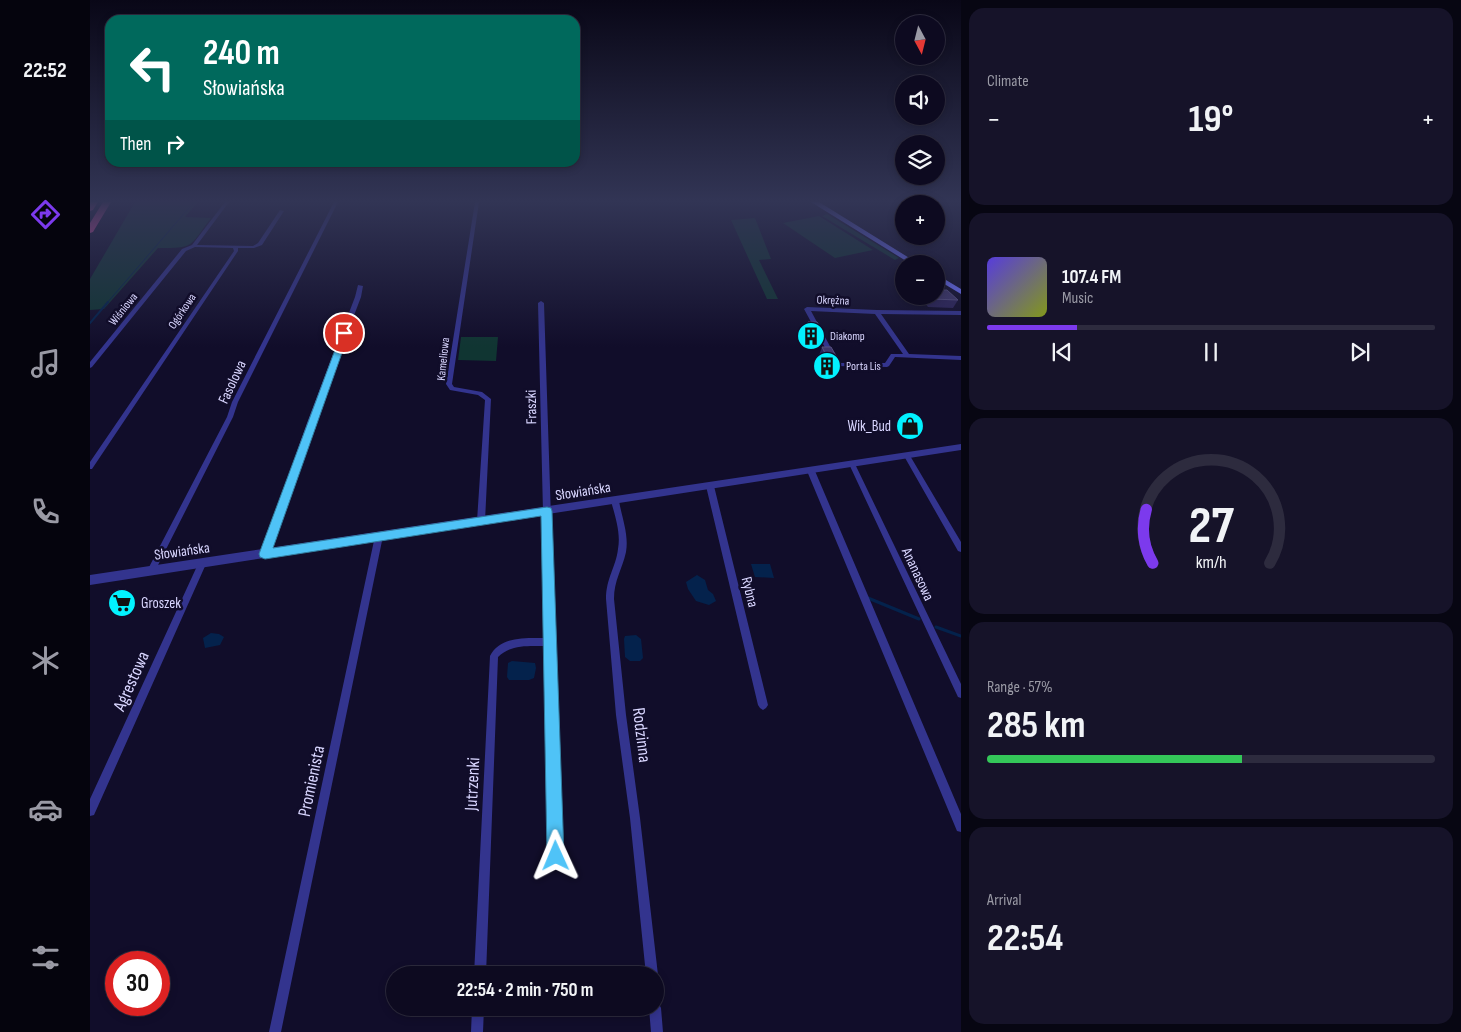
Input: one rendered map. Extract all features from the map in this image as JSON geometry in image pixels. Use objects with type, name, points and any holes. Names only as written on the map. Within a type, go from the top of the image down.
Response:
[{"type":"main road","points":[[945,282],[961,292]]},
{"type":"street","name":"Wiśniowa","points":[[90,366],[184,250]]},
{"type":"street","name":"Ogórkowa","points":[[90,466],[236,250]]},
{"type":"street","name":"Fasolowa","points":[[151,571],[312,250]]},
{"type":"street","name":"Kameliowa","points":[[470,250],[450,384],[452,389],[480,393],[488,399],[481,521]]},
{"type":"street","points":[[265,554],[310,423],[358,297],[360,286]]},
{"type":"street","name":"Fraszki","points":[[541,303],[547,511]]},
{"type":"street","name":"Okrężna","points":[[961,313],[808,309],[837,365],[887,366],[893,356],[961,358]]},
{"type":"street","points":[[877,312],[907,356]]},
{"type":"street","name":"Słowiańska","points":[[90,580],[961,448]]},
{"type":"street","points":[[907,456],[961,549]]},
{"type":"street","name":"Ananasowa","points":[[852,464],[961,694]]},
{"type":"street","points":[[811,471],[961,827]]},
{"type":"street","name":"Rybna","points":[[710,486],[763,705]]},
{"type":"street","name":"Rodzinna","points":[[615,501],[623,542],[622,551],[610,582],[610,599],[621,715],[635,818],[651,966]]},
{"type":"street","points":[[547,511],[556,856]]},
{"type":"street","name":"Promienista","points":[[275,1032],[379,536]]},
{"type":"street","name":"Agrestowa","points":[[90,811],[202,564]]},
{"type":"street","name":"Jutrzenki","points":[[480,966],[494,656],[500,648],[509,644],[550,642]]},
{"type":"street","points":[[477,1032],[478,1016]]},
{"type":"street","points":[[656,1016],[657,1032]]},
{"type":"green space","points":[[107,250],[156,250],[104,309],[90,310],[90,279]]},
{"type":"green space","points":[[745,250],[768,250],[771,259],[759,260],[778,299],[767,299]]},
{"type":"green space","points":[[823,250],[872,250],[835,258]]},
{"type":"green space","points":[[879,250],[886,250],[895,256],[895,260]]},
{"type":"green space","points":[[461,337],[498,337],[496,361],[458,360]]},
{"type":"water","points":[[751,564],[770,564],[774,578],[755,577]]},
{"type":"water","points":[[697,575],[705,580],[708,590],[713,594],[716,601],[709,605],[696,601],[688,589],[686,582]]},
{"type":"water","points":[[211,633],[224,637],[220,645],[205,648],[203,638]]},
{"type":"water","points":[[636,635],[641,639],[643,658],[640,661],[630,661],[625,657],[624,639],[625,636]]},
{"type":"water","points":[[512,661],[535,663],[534,678],[529,680],[509,680],[507,677],[508,663]]},
{"type":"building","points":[[945,290],[947,290],[958,300],[945,300]]},
{"type":"building","points":[[808,322],[817,322],[822,330],[812,329]]},
{"type":"building","points":[[822,347],[831,347],[839,361],[829,361]]},
{"type":"waterway","points":[[107,303],[153,250]]},
{"type":"waterway","points":[[90,323],[108,302]]},
{"type":"waterway","points":[[868,598],[919,619]]},
{"type":"waterway","points":[[936,627],[961,636]]},
{"type":"place","name":"Diakomp","points":[[811,336]]},
{"type":"place","name":"Porta Lis","points":[[827,366]]},
{"type":"place","name":"Wik_Bud","points":[[910,426]]},
{"type":"place","name":"Groszek","points":[[122,603]]},
{"type":"route","points":[[344,333],[310,423],[265,554],[547,511],[556,856]]}]
